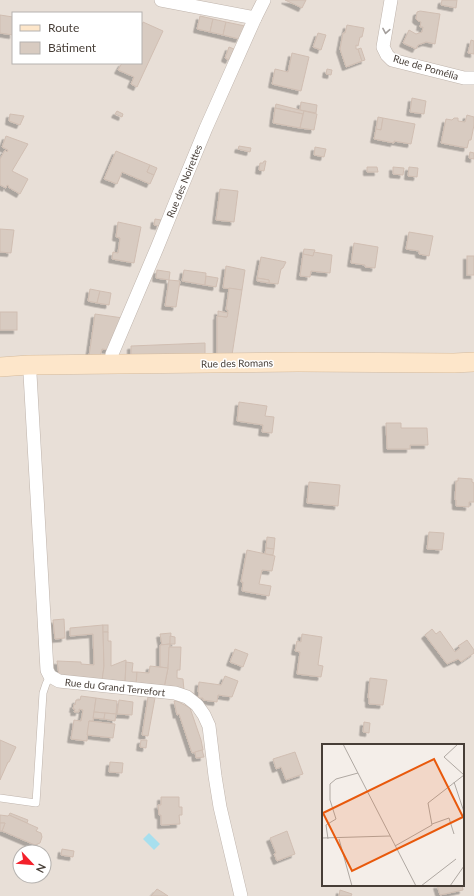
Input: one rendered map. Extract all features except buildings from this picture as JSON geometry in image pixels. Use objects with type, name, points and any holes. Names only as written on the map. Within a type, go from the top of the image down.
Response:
[{"type":"street","points":[[161,0],[255,18]]},
{"type":"street","name":"Rue des Noirettes","points":[[111,364],[112,354],[185,177],[264,0]]},
{"type":"street","name":"Rue de Pomélia","points":[[391,0],[383,47],[387,55],[392,60],[464,78],[474,78]]},
{"type":"street","name":"Rue des Romans","points":[[0,368],[28,365],[474,362]]},
{"type":"street","name":"Rue du Grand Terrefort","points":[[28,365],[30,374],[47,670],[50,676],[59,681],[175,693],[187,697],[197,705],[204,714],[209,726],[214,776],[241,896]]},
{"type":"lane","points":[[0,798],[36,803],[43,693],[50,676]]},
{"type":"shaded area","points":[[0,0],[474,0],[474,896],[0,896]]},
{"type":"water","points":[[149,833],[160,844],[154,850],[143,839]]}]
